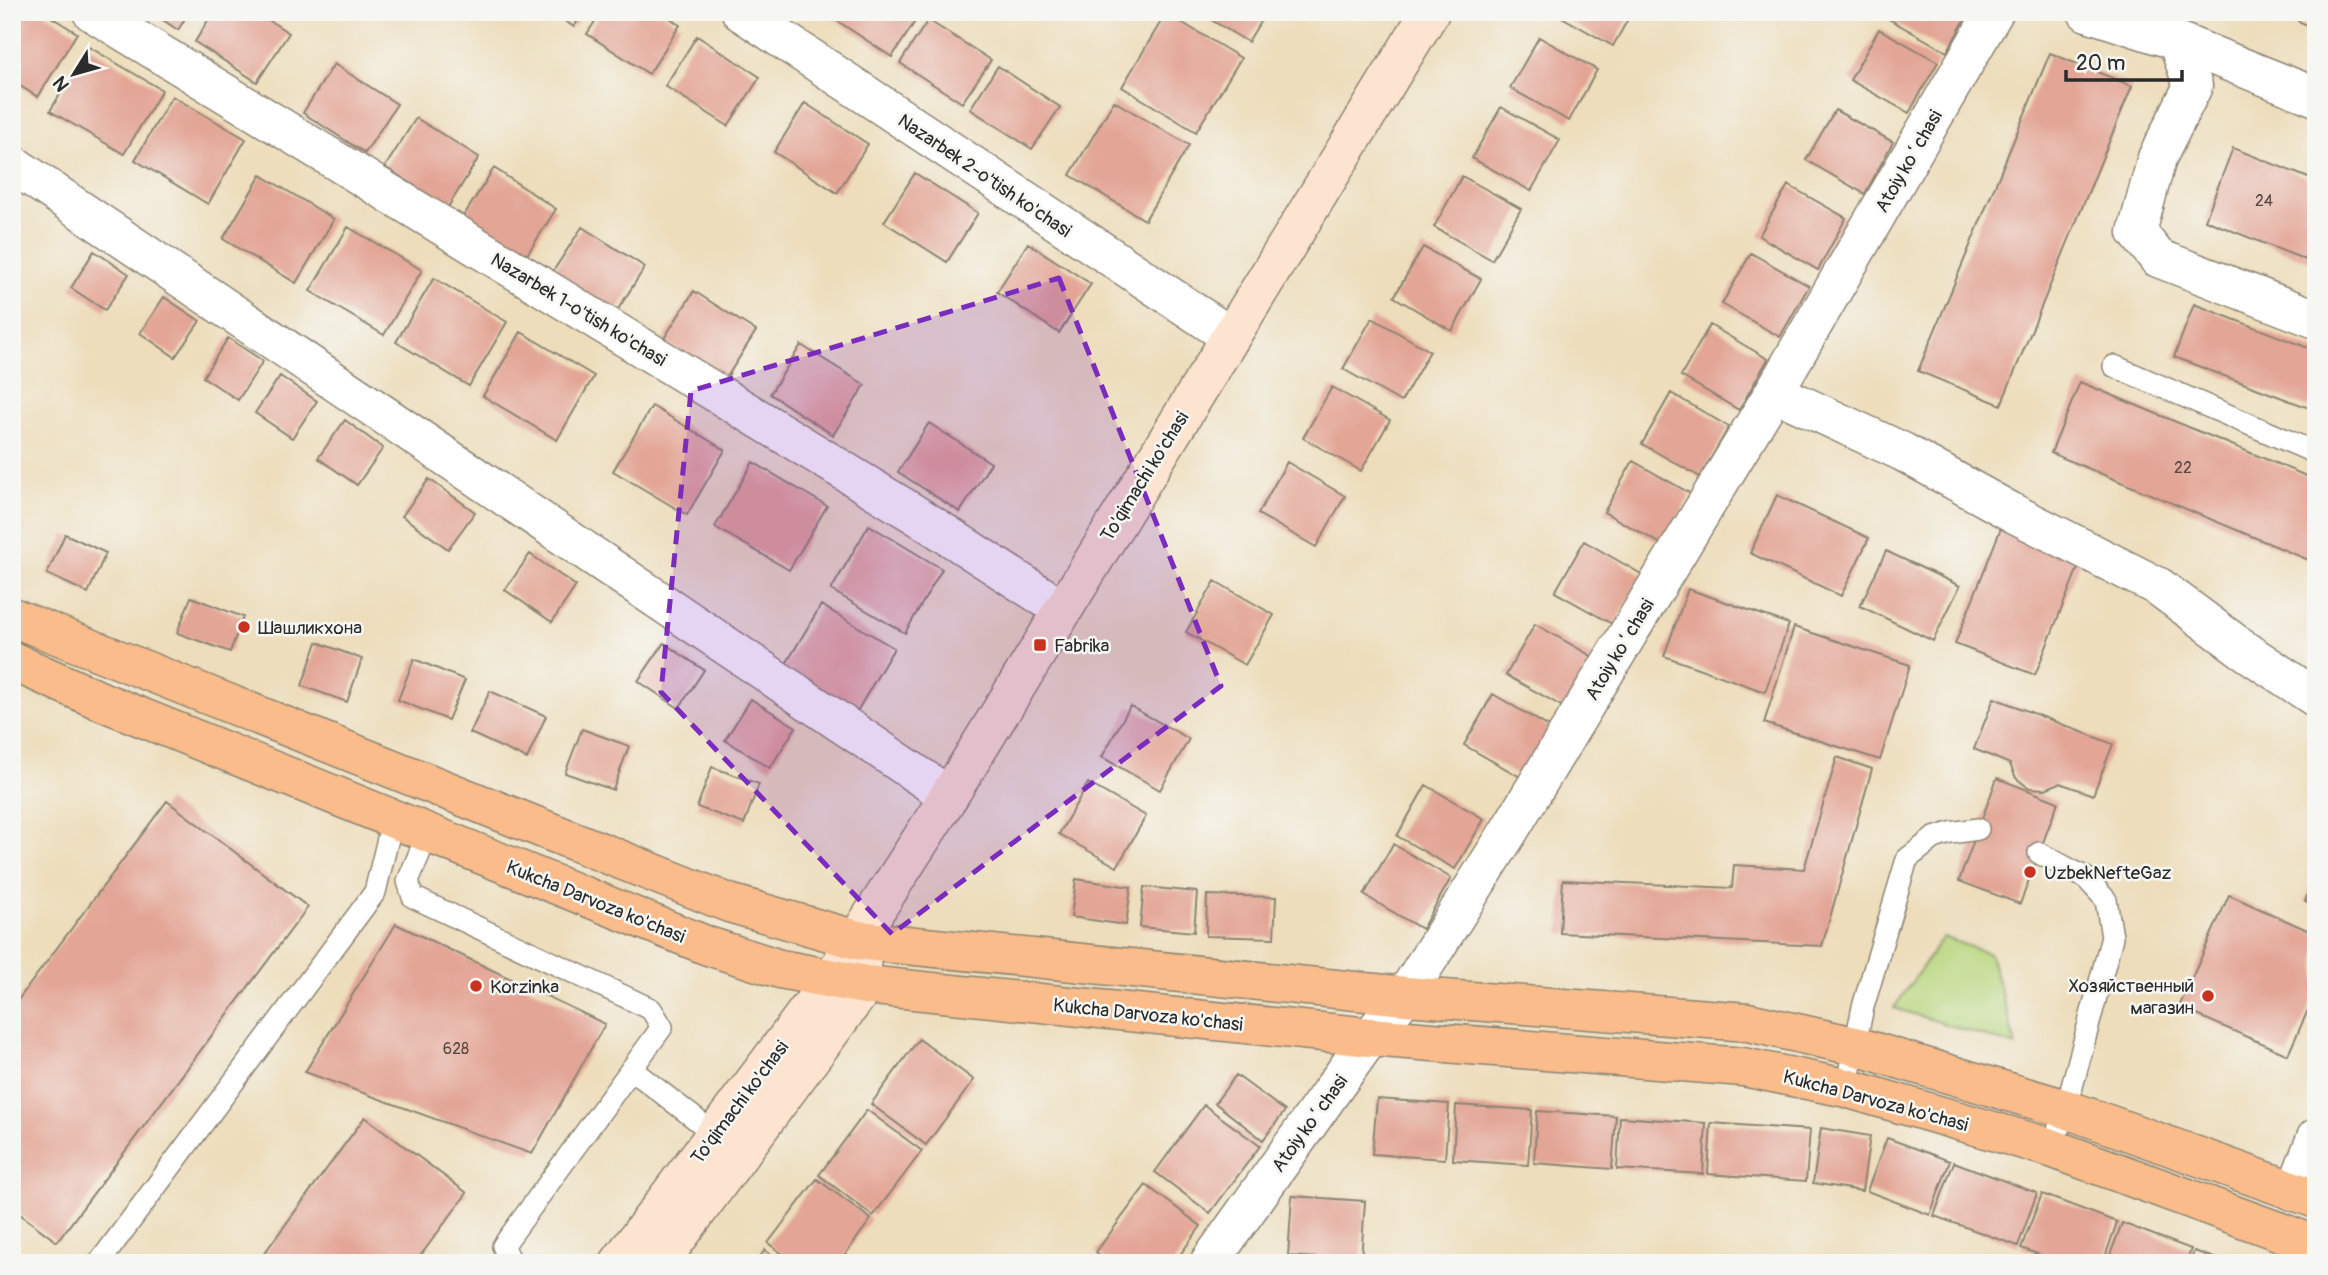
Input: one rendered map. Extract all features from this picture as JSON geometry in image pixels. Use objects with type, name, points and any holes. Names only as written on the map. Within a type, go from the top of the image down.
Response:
[{"type":"main road","name":"To'qimachi ko'chasi","points":[[857,940],[949,796],[1430,12]]},
{"type":"main road","points":[[27,623],[729,903],[857,940],[1405,996],[1748,1022],[1855,1046],[2066,1109],[2305,1196]]},
{"type":"main road","name":"Kukcha Darvoza ko'chasi","points":[[16,670],[101,701],[708,946],[780,969],[848,982],[1370,1037],[1743,1067],[1846,1088],[2050,1148],[2316,1245]]},
{"type":"main road","points":[[848,982],[857,940]]},
{"type":"main road","name":"To'qimachi ko'chasi","points":[[619,1263],[715,1133],[848,982]]},
{"type":"main road","name":"To'qimachi ko'chasi","points":[[659,1263],[848,982]]},
{"type":"street","name":"Nazarbek 1-o'tish ko'chasi","points":[[92,12],[921,518],[1062,610]]},
{"type":"street","name":"Nazarbek 2-o'tish ko'chasi","points":[[741,12],[1230,336]]},
{"type":"street","name":"Atoiy koʻchasi","points":[[1209,1263],[1370,1037],[1405,996],[1509,831],[1774,392],[1994,12]]},
{"type":"street","points":[[2087,12],[2177,41],[2316,97]]},
{"type":"street","points":[[2177,41],[2193,86],[2157,158],[2137,232],[2158,258],[2316,319]]},
{"type":"street","points":[[12,164],[949,796]]},
{"type":"street","points":[[1774,392],[1903,452],[2015,514],[2159,587],[2244,650],[2316,698]]},
{"type":"street","points":[[2305,1196],[2316,1138]]},
{"type":"lane","points":[[2114,366],[2316,453]]},
{"type":"lane","points":[[16,670],[27,623]]},
{"type":"lane","points":[[99,1263],[375,892],[393,818]]},
{"type":"lane","points":[[1846,1088],[1863,1007],[1907,859],[1934,838],[1978,829]]},
{"type":"lane","points":[[428,833],[408,881],[413,897],[651,1009],[662,1027],[503,1246],[512,1263]]},
{"type":"lane","points":[[2039,853],[2086,878],[2106,900],[2112,937],[2066,1109],[2050,1148]]},
{"type":"lane","points":[[631,1069],[715,1133]]},
{"type":"highlighted area","points":[[1059,278],[1221,686],[892,934],[661,692],[691,391]]},
{"type":"green space","points":[[1943,937],[1990,954],[2016,1046],[1894,1008]]},
{"type":"building","points":[[12,12],[43,12],[77,33],[38,97],[12,81]]},
{"type":"building","points":[[151,12],[189,12],[178,30]]},
{"type":"building","points":[[213,12],[256,12],[289,33],[257,82],[195,42]]},
{"type":"building","points":[[552,12],[583,12],[574,27]]},
{"type":"building","points":[[601,12],[661,12],[680,25],[649,74],[587,34]]},
{"type":"building","points":[[832,12],[920,14],[892,57],[830,16]]},
{"type":"building","points":[[1198,12],[1266,12],[1248,42]]},
{"type":"building","points":[[1553,12],[1632,12],[1613,46]]},
{"type":"building","points":[[1892,12],[1969,12],[1947,52],[1889,19]]},
{"type":"building","points":[[2302,12],[2316,12],[2316,29],[2298,21]]},
{"type":"building","points":[[1166,13],[1241,58],[1196,132],[1122,87]]},
{"type":"building","points":[[928,20],[991,60],[962,103],[900,63]]},
{"type":"building","points":[[1879,29],[1938,62],[1909,113],[1850,80]]},
{"type":"building","points":[[697,36],[760,77],[728,126],[665,86]]},
{"type":"building","points":[[1539,37],[1597,70],[1569,121],[1510,88]]},
{"type":"building","points":[[89,47],[162,90],[124,154],[50,111]]},
{"type":"building","points":[[2050,53],[2132,86],[2001,405],[1918,371]]},
{"type":"building","points":[[334,64],[397,104],[365,153],[303,113]]},
{"type":"building","points":[[998,66],[1060,107],[1032,149],[970,109]]},
{"type":"building","points":[[172,96],[246,139],[208,204],[135,160]]},
{"type":"building","points":[[1114,101],[1189,145],[1145,220],[1070,175]]},
{"type":"building","points":[[805,103],[868,144],[837,193],[774,152]]},
{"type":"building","points":[[1501,107],[1560,140],[1531,191],[1472,158]]},
{"type":"building","points":[[1835,110],[1893,142],[1865,194],[1806,160]]},
{"type":"building","points":[[416,118],[479,157],[448,207],[385,167]]},
{"type":"building","points":[[2233,148],[2316,181],[2316,264],[2205,220]]},
{"type":"building","points":[[494,168],[556,209],[525,258],[463,217]]},
{"type":"building","points":[[915,173],[978,213],[947,262],[884,222]]},
{"type":"building","points":[[261,175],[334,219],[296,283],[223,239]]},
{"type":"building","points":[[1462,176],[1521,209],[1492,260],[1434,227]]},
{"type":"building","points":[[1788,185],[1846,218],[1818,270],[1759,236]]},
{"type":"building","points":[[348,227],[422,270],[384,335],[310,291]]},
{"type":"building","points":[[582,227],[645,267],[613,317],[550,276]]},
{"type":"building","points":[[1028,243],[1091,284],[1059,333],[997,292]]},
{"type":"building","points":[[1423,247],[1481,279],[1452,331],[1394,297]]},
{"type":"building","points":[[94,251],[129,274],[105,310],[71,288]]},
{"type":"building","points":[[1751,253],[1809,286],[1780,337],[1722,304]]},
{"type":"building","points":[[434,278],[507,322],[469,386],[396,342]]},
{"type":"building","points":[[694,291],[756,331],[725,380],[663,340]]},
{"type":"building","points":[[164,297],[200,321],[175,357],[140,333]]},
{"type":"building","points":[[2194,304],[2316,351],[2316,389],[2309,408],[2174,357]]},
{"type":"building","points":[[1372,318],[1430,351],[1401,402],[1343,369]]},
{"type":"building","points":[[1710,325],[1768,359],[1739,410],[1681,376]]},
{"type":"building","points":[[521,332],[594,376],[557,440],[483,396]]},
{"type":"building","points":[[228,338],[263,361],[238,400],[203,377]]},
{"type":"building","points":[[801,345],[865,385],[833,435],[770,394]]},
{"type":"building","points":[[280,376],[317,401],[292,438],[255,413]]},
{"type":"building","points":[[2080,382],[2316,480],[2316,563],[2051,453]]},
{"type":"building","points":[[1332,387],[1390,420],[1361,471],[1303,438]]},
{"type":"building","points":[[1671,393],[1729,427],[1700,477],[1642,444]]},
{"type":"building","points":[[652,406],[725,450],[687,515],[613,471]]},
{"type":"building","points":[[345,420],[383,448],[357,485],[318,458]]},
{"type":"building","points":[[929,423],[991,463],[960,512],[898,472]]},
{"type":"building","points":[[1633,461],[1691,494],[1663,545],[1604,512]]},
{"type":"building","points":[[753,462],[827,506],[789,570],[715,527]]},
{"type":"building","points":[[1287,462],[1345,496],[1316,547],[1258,514]]},
{"type":"building","points":[[429,479],[475,512],[448,549],[402,516]]},
{"type":"building","points":[[1777,495],[1869,538],[1841,596],[1750,553]]},
{"type":"building","points":[[869,525],[942,569],[905,633],[831,590]]},
{"type":"building","points":[[2001,528],[2081,560],[2035,675],[1955,644]]},
{"type":"building","points":[[65,534],[106,553],[88,593],[47,574]]},
{"type":"building","points":[[1584,541],[1643,575],[1614,625],[1555,592]]},
{"type":"building","points":[[1886,551],[1960,586],[1933,641],[1860,606]]},
{"type":"building","points":[[530,554],[576,586],[552,622],[505,590]]},
{"type":"building","points":[[1215,581],[1274,615],[1245,665],[1186,632]]},
{"type":"building","points":[[1688,589],[1789,624],[1765,692],[1664,656]]},
{"type":"building","points":[[191,597],[243,617],[230,652],[177,633]]},
{"type":"building","points":[[821,605],[894,648],[856,713],[783,669]]},
{"type":"building","points":[[1535,624],[1593,657],[1565,708],[1506,675]]},
{"type":"building","points":[[1794,627],[1910,665],[1880,760],[1764,723]]},
{"type":"building","points":[[317,642],[362,659],[347,702],[302,686]]},
{"type":"building","points":[[664,643],[704,670],[679,708],[638,681]]},
{"type":"building","points":[[414,659],[465,680],[448,720],[398,700]]},
{"type":"building","points":[[490,691],[546,716],[527,759],[470,733]]},
{"type":"building","points":[[1493,694],[1551,728],[1522,778],[1464,745]]},
{"type":"building","points":[[1994,698],[2113,744],[2093,795],[2060,783],[2045,789],[2029,788],[2016,778],[2010,764],[1974,749]]},
{"type":"building","points":[[751,699],[796,727],[770,768],[725,740]]},
{"type":"building","points":[[1130,706],[1189,739],[1160,790],[1102,757]]},
{"type":"building","points":[[582,729],[629,746],[613,790],[565,773]]},
{"type":"building","points":[[1837,757],[1872,769],[1822,946],[1560,933],[1563,880],[1732,888],[1734,865],[1804,869]]},
{"type":"building","points":[[712,767],[759,784],[744,824],[697,807]]},
{"type":"building","points":[[1997,778],[2058,802],[2020,904],[1959,881]]},
{"type":"building","points":[[1088,783],[1146,816],[1117,867],[1059,834]]},
{"type":"building","points":[[1426,785],[1484,819],[1455,869],[1397,836]]},
{"type":"building","points":[[167,801],[308,907],[57,1242],[12,1208],[12,1008]]},
{"type":"building","points":[[1393,844],[1451,878],[1422,929],[1364,895]]},
{"type":"building","points":[[2316,877],[2316,905],[2305,901]]},
{"type":"building","points":[[1076,879],[1131,887],[1126,925],[1071,917]]},
{"type":"building","points":[[1144,887],[1197,892],[1194,932],[1140,927]]},
{"type":"building","points":[[1207,895],[1276,897],[1274,938],[1206,936]]},
{"type":"building","points":[[2229,895],[2316,934],[2316,992],[2288,1055],[2179,1007]]},
{"type":"building","points":[[396,924],[605,1024],[532,1154],[305,1072]]},
{"type":"building","points":[[919,1039],[974,1080],[926,1145],[871,1104]]},
{"type":"building","points":[[1236,1075],[1285,1111],[1263,1140],[1215,1103]]},
{"type":"building","points":[[1377,1099],[1449,1104],[1445,1159],[1372,1154]]},
{"type":"building","points":[[1204,1105],[1260,1146],[1210,1213],[1155,1172]]},
{"type":"building","points":[[1456,1105],[1532,1110],[1528,1165],[1453,1160]]},
{"type":"building","points":[[867,1110],[922,1151],[873,1216],[819,1175]]},
{"type":"building","points":[[1537,1111],[1616,1116],[1612,1169],[1534,1163]]},
{"type":"building","points":[[365,1117],[467,1193],[415,1263],[257,1263]]},
{"type":"building","points":[[1620,1117],[1706,1123],[1703,1174],[1617,1169]]},
{"type":"building","points":[[1711,1123],[1810,1130],[1806,1181],[1708,1174]]},
{"type":"building","points":[[1821,1128],[1870,1136],[1862,1191],[1813,1183]]},
{"type":"building","points":[[1887,1138],[1950,1161],[1930,1215],[1867,1191]]},
{"type":"building","points":[[1954,1162],[2037,1193],[2018,1246],[1934,1216]]},
{"type":"building","points":[[817,1179],[871,1219],[839,1263],[794,1263],[768,1243]]},
{"type":"building","points":[[1146,1185],[1201,1226],[1174,1263],[1110,1263],[1096,1252]]},
{"type":"building","points":[[2042,1194],[2117,1222],[2103,1263],[2062,1263],[2021,1248]]},
{"type":"building","points":[[1292,1196],[1365,1201],[1361,1261],[1288,1256]]},
{"type":"building","points":[[2122,1223],[2191,1249],[2186,1263],[2107,1263]]},
{"type":"building","points":[[765,1250],[781,1263],[755,1263]]},
{"type":"building","points":[[2194,1251],[2226,1262],[2226,1263],[2190,1263]]},
{"type":"building","points":[[1510,1259],[1530,1261],[1530,1263],[1509,1263]]},
{"type":"place","name":"Шашликхона","points":[[244,627]]},
{"type":"place","name":"Fabrika","points":[[1040,645]]},
{"type":"place","name":"UzbekNefteGaz","points":[[2030,872]]},
{"type":"place","name":"Korzinka","points":[[476,986]]},
{"type":"place","name":"Хозяйственный магазин","points":[[2208,996]]}]
